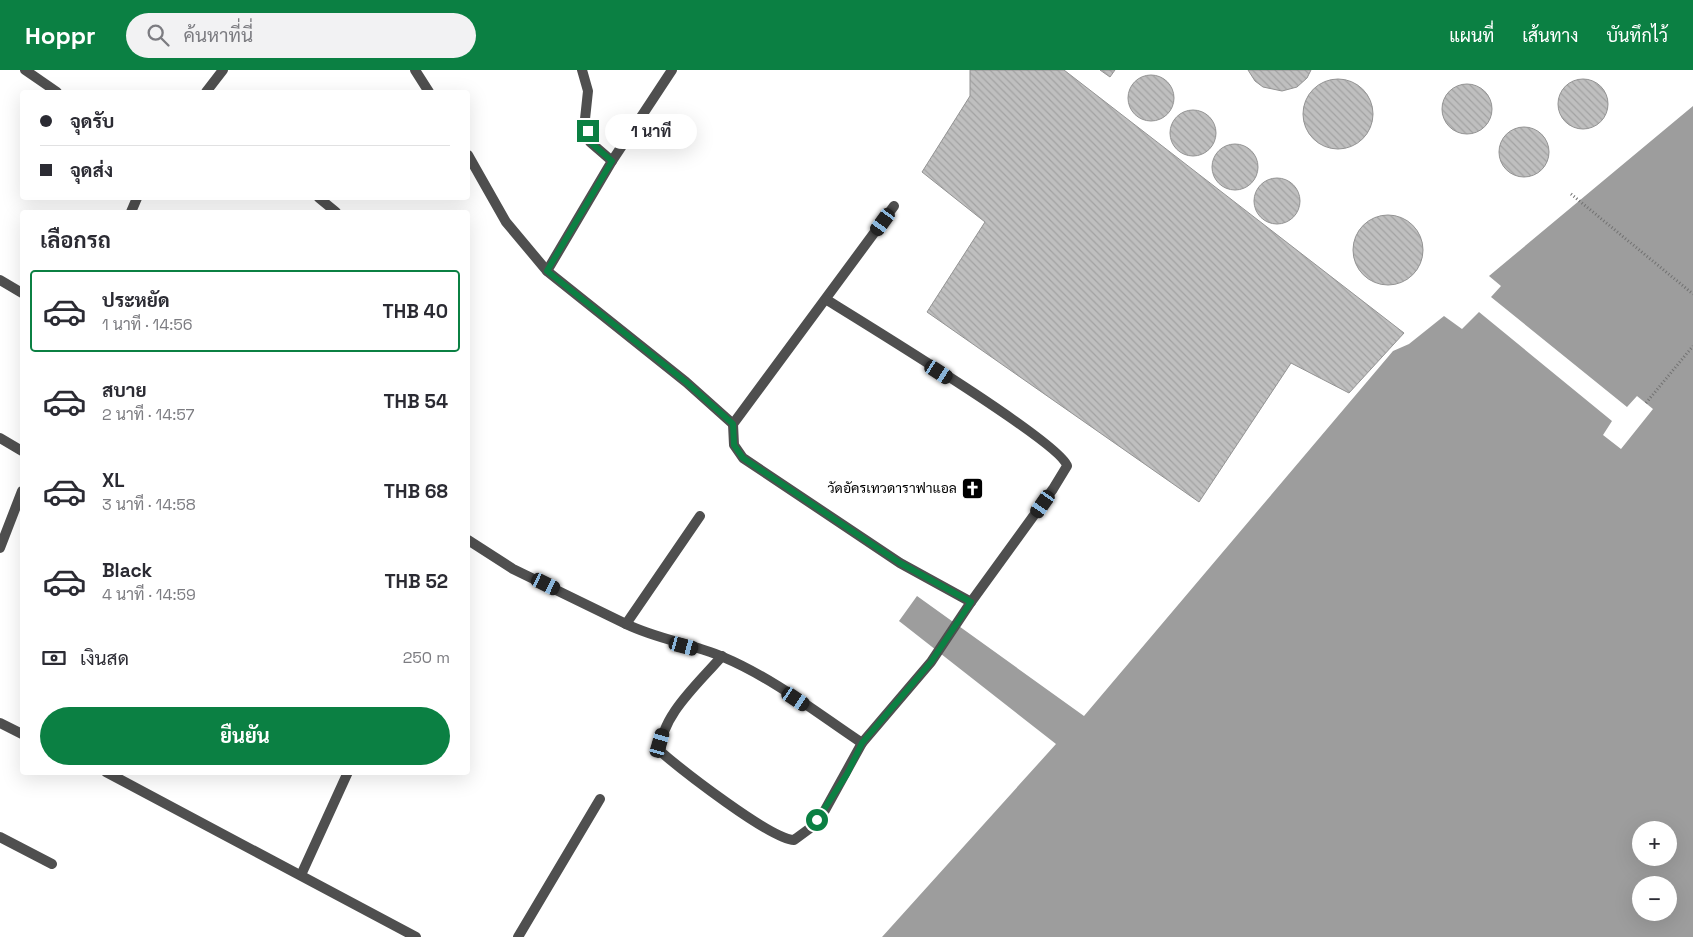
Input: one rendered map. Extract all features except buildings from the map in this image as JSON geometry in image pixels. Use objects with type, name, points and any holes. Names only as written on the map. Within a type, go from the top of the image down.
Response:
[{"type":"street","points":[[25,70],[54,90]]},
{"type":"street","points":[[208,90],[223,70]]},
{"type":"street","points":[[415,70],[428,90]]},
{"type":"street","points":[[582,70],[588,91],[585,119],[590,142],[612,161]]},
{"type":"street","points":[[547,271],[612,161],[672,70]]},
{"type":"street","points":[[470,159],[506,222],[547,271],[686,382],[733,424]]},
{"type":"street","points":[[321,200],[333,210]]},
{"type":"street","points":[[894,206],[827,300],[733,424],[734,445],[743,458],[900,563],[971,602]]},
{"type":"street","points":[[0,280],[20,292]]},
{"type":"street","points":[[722,656],[668,720],[660,743],[661,752],[681,769],[780,837],[794,840],[808,829],[825,810],[862,743],[931,662],[971,602],[1065,473],[1066,462],[1019,423],[827,300]]},
{"type":"street","points":[[0,438],[20,450]]},
{"type":"street","points":[[0,548],[20,496]]},
{"type":"street","points":[[626,624],[700,516]]},
{"type":"street","points":[[470,541],[513,569],[626,624],[650,635],[722,656],[763,677],[862,743]]},
{"type":"street","points":[[0,723],[20,733]]},
{"type":"street","points":[[112,775],[416,937]]},
{"type":"street","points":[[128,783],[132,775]]},
{"type":"street","points":[[300,875],[347,775]]},
{"type":"street","points":[[518,937],[600,799]]},
{"type":"street","points":[[0,837],[52,864]]},
{"type":"path","points":[[1571,194],[1693,294]]},
{"type":"path","points":[[1646,403],[1693,346]]},
{"type":"shaded area","points":[[1693,106],[1693,937],[882,937],[1056,744],[899,621],[917,596],[1084,716],[1393,351],[1409,344],[1444,316],[1462,329],[1479,312],[1612,421],[1603,435],[1621,449],[1653,409],[1637,396],[1627,407],[1491,297],[1501,286],[1489,276]]},
{"type":"place","name":"วัดอัครเทวดาราฟาแอล","points":[[973,488]]},
{"type":"route","points":[[588,131],[590,142],[612,161],[547,271],[686,382],[733,424],[734,445],[743,458],[900,563],[971,602],[931,662],[862,743],[847,774],[817,820]]}]
